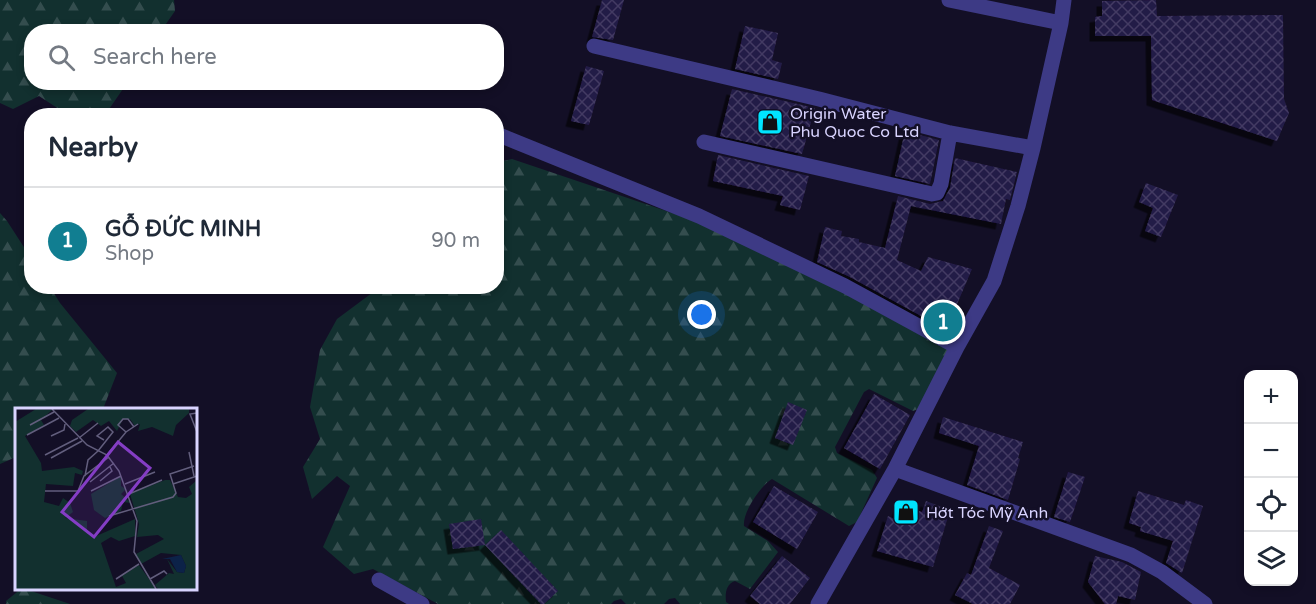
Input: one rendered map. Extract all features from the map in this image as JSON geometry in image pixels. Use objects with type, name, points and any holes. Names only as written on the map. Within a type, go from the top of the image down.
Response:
[{"type":"street","points":[[949,0],[1061,23]]},
{"type":"street","points":[[819,604],[895,469],[957,347],[994,281],[1018,206],[1033,148],[1064,0]]},
{"type":"street","points":[[594,46],[819,99],[950,133],[1033,148]]},
{"type":"street","points":[[704,142],[932,194],[937,193],[941,184],[950,133]]},
{"type":"street","points":[[504,137],[699,216],[845,286],[957,347]]},
{"type":"street","points":[[895,469],[1131,555],[1161,572],[1205,604]]},
{"type":"street","points":[[379,580],[422,604]]},
{"type":"green space","points":[[0,0],[174,0],[175,11],[166,24],[24,24],[24,90],[122,90],[110,108],[57,108],[39,96],[13,109],[0,103]]},
{"type":"green space","points":[[512,159],[696,221],[844,290],[948,347],[949,354],[918,409],[913,411],[869,389],[864,392],[835,447],[837,453],[872,470],[877,478],[857,522],[849,526],[772,479],[753,500],[746,514],[744,526],[768,541],[778,552],[750,589],[735,581],[730,584],[726,595],[726,602],[729,604],[680,604],[675,598],[669,599],[664,604],[626,604],[621,599],[611,604],[438,604],[373,569],[354,574],[323,547],[350,486],[337,476],[312,499],[303,467],[320,439],[310,407],[320,350],[337,319],[371,294],[504,294],[504,161]]},
{"type":"green space","points":[[0,213],[24,247],[24,294],[54,294],[117,373],[103,408],[15,408],[15,457],[0,464]]},
{"type":"green space","points":[[21,589],[25,589],[70,604],[6,604],[6,601]]},
{"type":"building","points":[[602,0],[624,0],[613,40],[592,37]]},
{"type":"building","points":[[1156,0],[1157,16],[1283,15],[1284,99],[1289,113],[1277,141],[1152,100],[1151,36],[1095,36],[1095,17],[1102,16],[1102,1]]},
{"type":"building","points":[[745,26],[778,33],[772,60],[782,63],[778,79],[735,69]]},
{"type":"building","points":[[586,66],[604,71],[589,125],[571,121]]},
{"type":"building","points":[[732,89],[815,108],[802,154],[720,136]]},
{"type":"building","points":[[905,131],[939,140],[930,184],[895,176]]},
{"type":"building","points":[[718,155],[809,176],[800,210],[780,205],[783,196],[713,181]]},
{"type":"building","points":[[955,158],[1017,172],[1010,200],[1006,199],[1001,224],[911,206],[897,260],[921,271],[928,257],[972,269],[955,309],[961,312],[952,333],[850,277],[817,262],[825,227],[842,231],[841,236],[859,239],[859,242],[885,248],[898,196],[930,204],[943,201],[950,188]]},
{"type":"building","points":[[1146,183],[1178,195],[1161,237],[1145,231],[1153,208],[1139,202]]},
{"type":"building","points":[[874,394],[910,415],[880,469],[844,448]]},
{"type":"building","points":[[788,402],[807,410],[793,445],[775,438]]},
{"type":"building","points":[[943,417],[1023,442],[1008,500],[967,485],[979,446],[939,433]]},
{"type":"building","points":[[1068,472],[1085,477],[1070,522],[1054,517]]},
{"type":"building","points":[[774,486],[818,512],[797,549],[753,522]]},
{"type":"building","points":[[1138,491],[1184,505],[1186,500],[1203,506],[1182,573],[1166,563],[1173,541],[1140,531],[1141,527],[1129,523]]},
{"type":"building","points":[[926,501],[950,510],[933,567],[877,551],[888,516],[895,519],[899,505],[922,512]]},
{"type":"building","points":[[481,519],[485,545],[453,549],[449,524]]},
{"type":"building","points":[[989,526],[1003,531],[989,568],[1020,585],[1010,604],[973,604],[955,595],[967,573],[971,575]]},
{"type":"building","points":[[501,530],[558,591],[544,604],[541,604],[485,545]]},
{"type":"building","points":[[782,556],[810,578],[790,604],[760,604],[750,596]]},
{"type":"building","points":[[1095,556],[1122,562],[1141,572],[1135,600],[1118,596],[1116,604],[1105,604],[1088,582]]},
{"type":"place","name":"Origin Water Phu Quoc Co Ltd","points":[[770,122]]},
{"type":"place","name":"GỖ ĐỨC MINH","points":[[943,322]]},
{"type":"place","name":"Hớt Tóc Mỹ Anh","points":[[906,512]]}]
